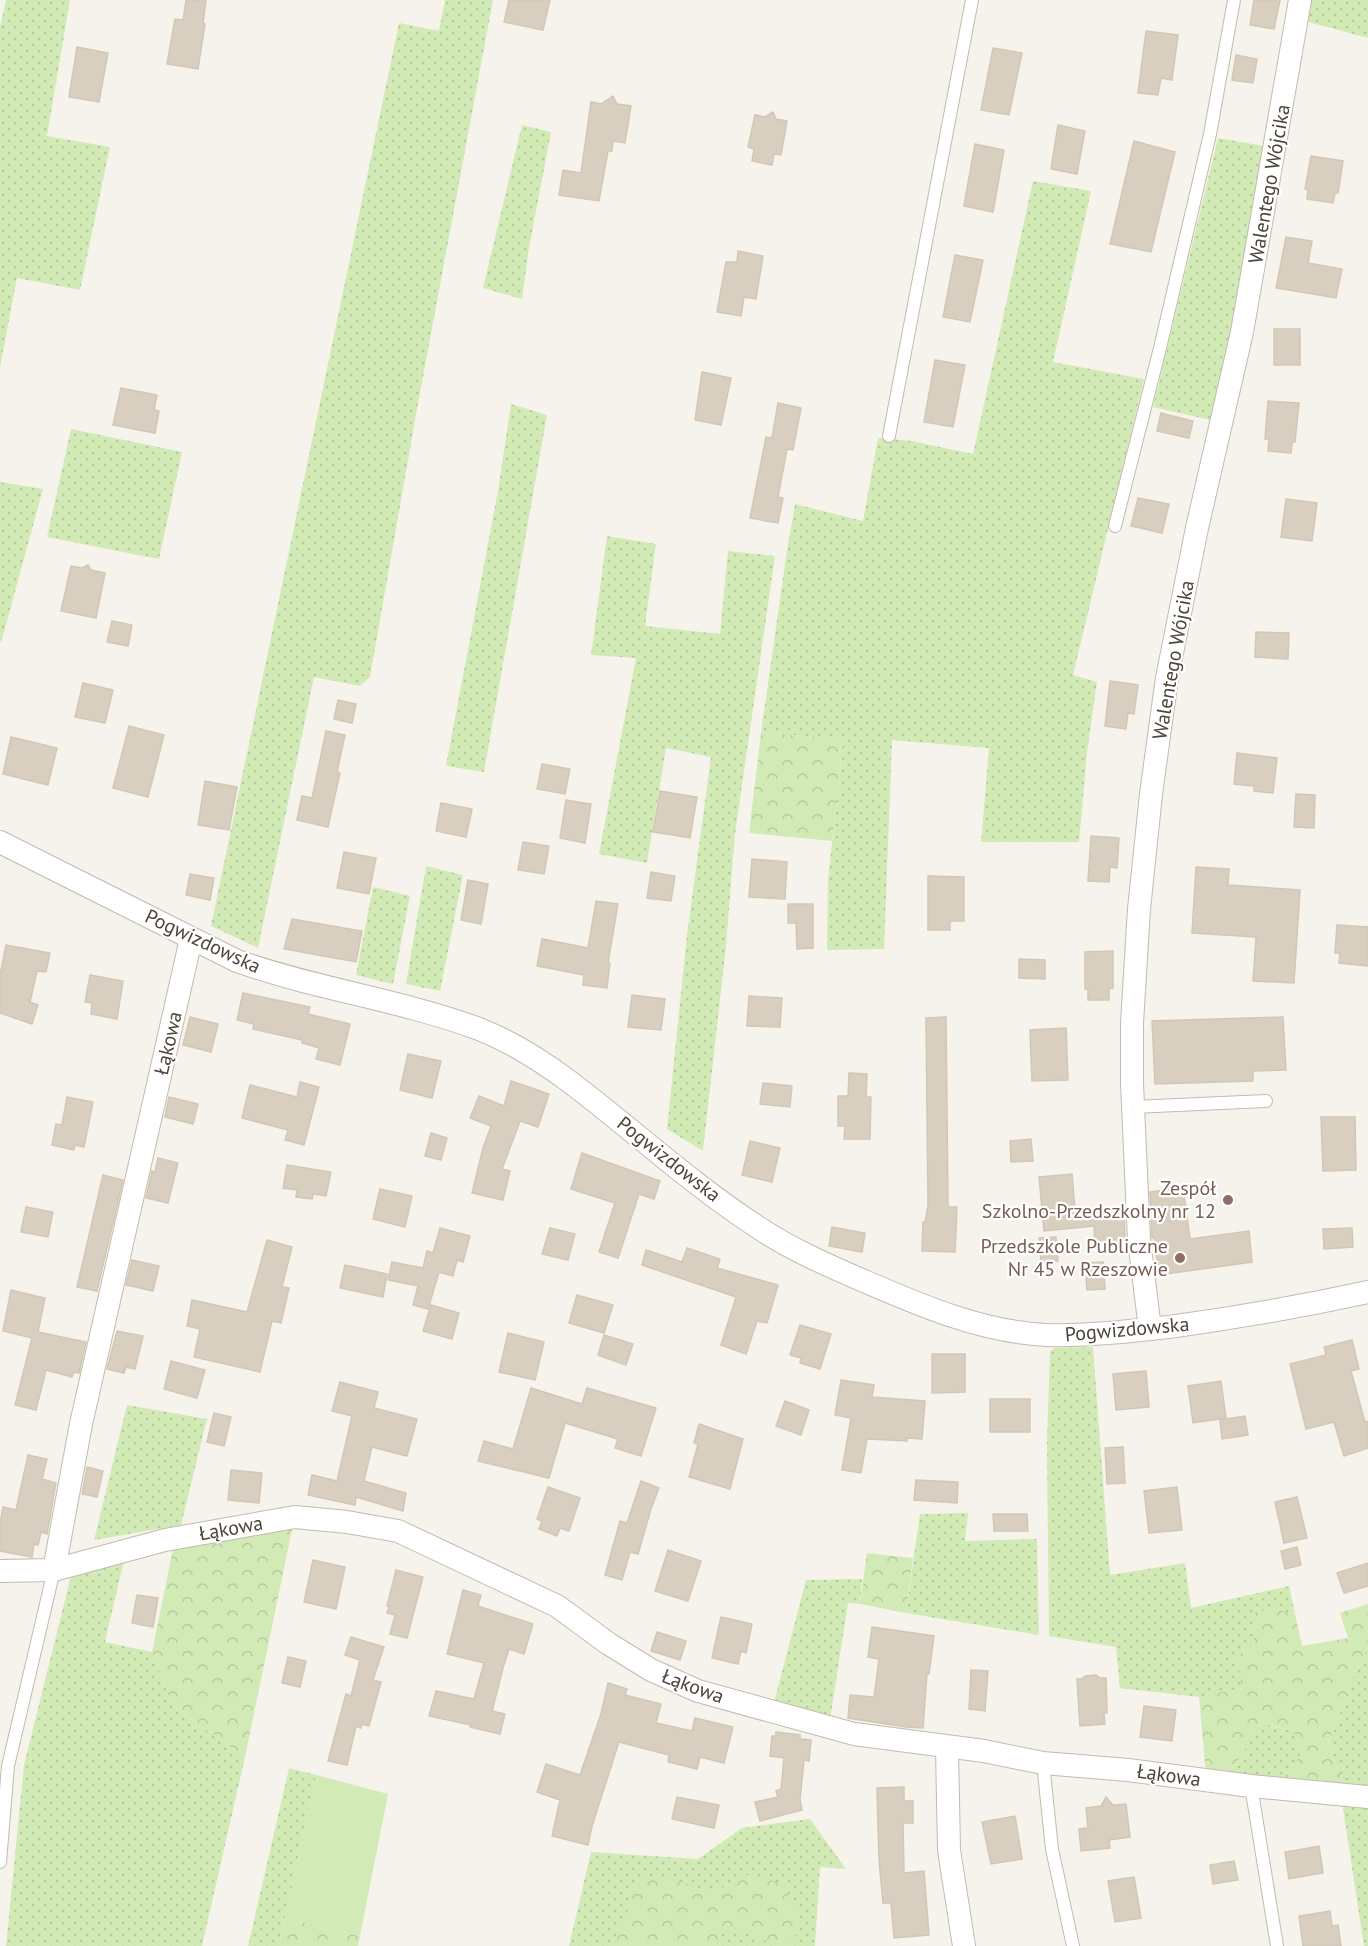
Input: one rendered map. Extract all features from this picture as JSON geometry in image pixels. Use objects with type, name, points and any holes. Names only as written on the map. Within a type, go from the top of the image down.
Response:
[{"type":"street","name":"Walentego Wójcika","points":[[1150,1329],[1139,1240],[1132,1023],[1139,909],[1151,794],[1167,678],[1197,528],[1242,332],[1300,0]]},
{"type":"street","name":"Pogwizdowska","points":[[0,842],[237,961],[268,972],[448,1019],[516,1046],[546,1064],[755,1226],[790,1247],[904,1299],[964,1320],[989,1327],[1045,1335],[1096,1334],[1236,1318],[1368,1292]]},
{"type":"street","name":"Łąkowa","points":[[54,1570],[81,1424],[191,939]]},
{"type":"street","name":"Łąkowa","points":[[0,1571],[54,1570],[165,1540],[295,1517],[347,1522],[398,1531],[557,1606],[609,1644],[651,1670],[698,1691],[854,1734],[947,1748],[984,1751],[1043,1763],[1128,1770],[1251,1786],[1368,1797]]},
{"type":"street","points":[[947,1748],[949,1850],[964,1946]]},
{"type":"lane","points":[[889,436],[972,0]]},
{"type":"lane","points":[[1115,526],[1160,348],[1210,134],[1234,0]]},
{"type":"lane","points":[[1133,1107],[1266,1101]]},
{"type":"lane","points":[[0,1862],[8,1766],[54,1570]]},
{"type":"lane","points":[[1043,1763],[1052,1849],[1073,1946]]},
{"type":"lane","points":[[1251,1786],[1277,1946]]},
{"type":"green space","points":[[6,0],[70,0],[47,136],[110,147],[80,290],[17,278],[0,367],[0,27]]},
{"type":"green space","points":[[445,0],[493,0],[370,677],[360,686],[314,677],[258,948],[211,926],[399,23],[439,31]]},
{"type":"green space","points":[[1311,0],[1368,0],[1368,38],[1308,22]]},
{"type":"green space","points":[[522,125],[551,132],[529,248],[522,299],[483,288]]},
{"type":"green space","points":[[1218,138],[1270,147],[1215,421],[1153,407]]},
{"type":"green space","points":[[1033,181],[1091,191],[1053,362],[1144,379],[1073,675],[1097,682],[1087,752],[1079,842],[981,842],[989,748],[892,740],[884,949],[827,950],[828,880],[843,739],[761,733],[795,504],[863,521],[878,438],[912,441],[973,454]]},
{"type":"green space","points":[[511,404],[547,415],[484,772],[446,766],[498,491]]},
{"type":"green space","points":[[71,429],[182,452],[159,559],[47,537]]},
{"type":"green space","points":[[0,482],[43,489],[1,643],[0,642]]},
{"type":"green space","points":[[607,536],[656,544],[645,626],[720,634],[728,551],[775,556],[735,834],[726,946],[703,1151],[667,1129],[687,935],[711,757],[666,748],[647,863],[599,854],[636,658],[591,655]]},
{"type":"green space","points":[[761,733],[843,739],[832,841],[749,833]]},
{"type":"green space","points":[[426,866],[463,875],[440,991],[406,984]]},
{"type":"green space","points":[[373,887],[410,896],[393,984],[356,975]]},
{"type":"green space","points":[[1093,1347],[1110,1575],[1185,1563],[1191,1608],[1289,1586],[1295,1614],[1273,1609],[1254,1645],[1237,1655],[1243,1688],[1199,1697],[1120,1688],[1116,1647],[1049,1636],[1047,1442],[1050,1352],[1054,1348]]},
{"type":"green space","points":[[127,1405],[207,1419],[181,1525],[94,1540]]},
{"type":"green space","points":[[968,1513],[965,1541],[1037,1539],[1039,1635],[906,1613],[920,1514]]},
{"type":"green space","points":[[293,1525],[245,1757],[173,1707],[152,1652],[173,1549]]},
{"type":"green space","points":[[867,1553],[913,1558],[906,1613],[860,1604]]},
{"type":"green space","points":[[125,1556],[105,1642],[152,1652],[173,1707],[245,1757],[202,1946],[6,1946],[24,1765],[71,1576]]},
{"type":"green space","points":[[862,1579],[860,1604],[848,1603],[830,1719],[773,1706],[806,1580]]},
{"type":"green space","points":[[1368,1604],[1368,1648],[1358,1665],[1328,1744],[1346,1788],[1280,1782],[1302,1753],[1293,1731],[1262,1723],[1228,1776],[1206,1775],[1199,1697],[1242,1688],[1237,1655],[1254,1645],[1252,1613],[1273,1609],[1295,1614],[1302,1646],[1348,1638],[1340,1613]]},
{"type":"green space","points":[[1368,1648],[1368,1789],[1346,1788],[1328,1744],[1358,1665]]},
{"type":"green space","points":[[1261,1723],[1293,1731],[1302,1753],[1280,1782],[1228,1776]]},
{"type":"green space","points":[[289,1768],[316,1775],[279,1946],[248,1946]]},
{"type":"green space","points":[[316,1775],[388,1794],[360,1936],[285,1918]]},
{"type":"green space","points":[[1342,1802],[1368,1803],[1368,1946],[1364,1946]]},
{"type":"green space","points":[[810,1819],[846,1869],[820,1867],[815,1946],[569,1946],[591,1852],[698,1859],[742,1828]]},
{"type":"green space","points":[[742,1874],[782,1883],[803,1924],[787,1946],[776,1946],[752,1934],[723,1933],[717,1946],[611,1946],[631,1902],[628,1889],[644,1878],[678,1880],[712,1895]]},
{"type":"green space","points":[[285,1918],[360,1936],[358,1946],[279,1946]]},
{"type":"building","points":[[186,0],[206,0],[198,69],[167,64],[175,19],[183,20]]},
{"type":"building","points":[[509,0],[550,0],[543,30],[504,22]]},
{"type":"building","points":[[1254,0],[1280,0],[1274,29],[1250,25]]},
{"type":"building","points":[[1146,31],[1178,35],[1172,80],[1161,78],[1158,95],[1138,93]]},
{"type":"building","points":[[77,47],[108,53],[99,102],[69,97]]},
{"type":"building","points":[[993,48],[1022,53],[1009,115],[981,110]]},
{"type":"building","points":[[1236,55],[1257,59],[1253,83],[1232,80]]},
{"type":"building","points":[[613,96],[617,104],[631,106],[625,143],[613,141],[612,151],[608,151],[599,201],[559,195],[563,170],[581,173],[591,102],[601,104]]},
{"type":"building","points":[[773,112],[776,119],[787,121],[781,155],[774,154],[772,165],[752,161],[754,149],[748,147],[755,115],[765,117]]},
{"type":"building","points":[[1058,125],[1085,131],[1077,174],[1051,169]]},
{"type":"building","points":[[1134,141],[1175,152],[1151,252],[1110,244]]},
{"type":"building","points":[[975,144],[1004,150],[993,212],[964,206]]},
{"type":"building","points":[[1311,156],[1343,161],[1338,193],[1335,193],[1333,203],[1307,199],[1308,190],[1305,189]]},
{"type":"building","points":[[1286,237],[1312,241],[1308,263],[1342,269],[1336,298],[1276,288]]},
{"type":"building","points":[[738,251],[763,256],[756,299],[744,297],[741,316],[717,312],[726,262],[737,262]]},
{"type":"building","points":[[955,255],[983,260],[970,322],[943,317]]},
{"type":"building","points":[[1274,329],[1300,329],[1300,365],[1274,365]]},
{"type":"building","points":[[935,360],[965,365],[953,427],[924,422]]},
{"type":"building","points":[[702,372],[731,378],[721,425],[695,420]]},
{"type":"building","points":[[121,388],[157,395],[154,410],[159,411],[155,433],[113,425]]},
{"type":"building","points":[[1268,401],[1299,403],[1295,442],[1292,442],[1291,453],[1268,451],[1269,439],[1265,439]]},
{"type":"building","points":[[778,403],[801,408],[793,450],[787,449],[778,497],[783,498],[778,523],[750,518],[766,437],[772,438]]},
{"type":"building","points":[[1161,413],[1193,421],[1189,438],[1157,431]]},
{"type":"building","points":[[1138,498],[1169,504],[1162,533],[1131,526]]},
{"type":"building","points":[[1286,499],[1317,503],[1312,541],[1281,537]]},
{"type":"building","points":[[88,565],[91,570],[105,573],[96,618],[61,611],[71,566],[82,568]]},
{"type":"building","points":[[112,621],[132,625],[128,646],[107,642]]},
{"type":"building","points":[[1256,632],[1289,633],[1288,659],[1255,657]]},
{"type":"building","points":[[1110,681],[1138,685],[1134,714],[1128,713],[1126,729],[1105,726]]},
{"type":"building","points":[[83,683],[113,690],[105,723],[75,717]]},
{"type":"building","points":[[338,700],[356,704],[352,723],[334,719]]},
{"type":"building","points":[[129,726],[164,735],[148,797],[113,788]]},
{"type":"building","points":[[326,731],[345,735],[337,772],[340,773],[328,827],[297,820],[302,796],[312,798]]},
{"type":"building","points":[[11,737],[57,748],[48,785],[3,774]]},
{"type":"building","points":[[1237,753],[1277,758],[1273,793],[1254,791],[1254,786],[1234,784]]},
{"type":"building","points":[[542,764],[570,769],[565,794],[537,789]]},
{"type":"building","points":[[205,781],[237,787],[229,830],[198,825]]},
{"type":"building","points":[[660,791],[697,797],[690,838],[653,832]]},
{"type":"building","points":[[1296,794],[1315,795],[1314,828],[1294,827]]},
{"type":"building","points":[[566,800],[591,804],[585,843],[560,838]]},
{"type":"building","points":[[441,803],[472,809],[466,837],[436,831]]},
{"type":"building","points":[[1091,836],[1119,838],[1117,868],[1110,867],[1109,882],[1088,881]]},
{"type":"building","points":[[523,842],[549,846],[544,874],[518,870]]},
{"type":"building","points":[[344,852],[376,858],[369,894],[337,888]]},
{"type":"building","points":[[752,859],[787,862],[785,899],[749,897]]},
{"type":"building","points":[[1196,867],[1229,869],[1228,885],[1300,890],[1294,983],[1253,981],[1256,937],[1192,933]]},
{"type":"building","points":[[651,872],[675,876],[671,901],[647,898]]},
{"type":"building","points":[[190,874],[214,878],[210,900],[186,895]]},
{"type":"building","points":[[928,876],[964,877],[964,921],[950,921],[950,930],[928,930]]},
{"type":"building","points":[[468,880],[488,884],[481,924],[461,920]]},
{"type":"building","points":[[596,901],[618,904],[608,963],[610,963],[607,988],[583,985],[584,975],[537,966],[542,939],[588,948]]},
{"type":"building","points":[[788,904],[813,904],[813,948],[797,949],[796,923],[788,923]]},
{"type":"building","points":[[292,919],[362,931],[356,962],[284,949]]},
{"type":"building","points":[[1337,925],[1368,927],[1368,966],[1339,963],[1340,953],[1335,953]]},
{"type":"building","points":[[6,945],[50,953],[46,972],[37,971],[30,1002],[38,1005],[32,1024],[0,1013],[0,975]]},
{"type":"building","points":[[1113,951],[1113,988],[1109,989],[1109,1000],[1088,1000],[1088,989],[1085,989],[1085,952]]},
{"type":"building","points":[[1019,959],[1045,960],[1045,979],[1019,978]]},
{"type":"building","points":[[90,975],[123,981],[117,1019],[91,1014],[92,1003],[85,1002]]},
{"type":"building","points":[[243,993],[310,1007],[308,1014],[350,1024],[340,1065],[316,1059],[319,1048],[302,1043],[302,1040],[253,1029],[254,1024],[237,1020]]},
{"type":"building","points":[[632,995],[665,999],[661,1030],[628,1027]]},
{"type":"building","points":[[749,996],[782,998],[780,1027],[747,1026]]},
{"type":"building","points":[[190,1017],[218,1024],[211,1052],[183,1045]]},
{"type":"building","points":[[946,1017],[948,1207],[957,1207],[955,1252],[922,1251],[923,1222],[925,1223],[928,1206],[926,1018]]},
{"type":"building","points":[[1283,1017],[1286,1070],[1253,1071],[1253,1081],[1155,1084],[1152,1021]]},
{"type":"building","points":[[1066,1028],[1068,1080],[1032,1081],[1030,1030]]},
{"type":"building","points":[[408,1054],[441,1061],[432,1098],[400,1090]]},
{"type":"building","points":[[849,1073],[867,1074],[866,1097],[871,1097],[870,1139],[844,1139],[845,1126],[838,1126],[838,1096],[848,1096]]},
{"type":"building","points":[[511,1081],[549,1094],[538,1127],[520,1121],[502,1169],[510,1171],[503,1200],[472,1193],[491,1126],[470,1118],[479,1096],[504,1106]]},
{"type":"building","points":[[300,1082],[319,1087],[304,1145],[285,1140],[288,1130],[242,1118],[250,1085],[297,1097]]},
{"type":"building","points":[[763,1083],[792,1086],[790,1107],[760,1104]]},
{"type":"building","points":[[67,1097],[93,1102],[84,1147],[75,1145],[74,1150],[52,1145],[56,1124],[62,1125]]},
{"type":"building","points":[[169,1097],[198,1104],[193,1124],[165,1117]]},
{"type":"building","points":[[1321,1117],[1355,1117],[1356,1170],[1323,1171]]},
{"type":"building","points":[[431,1133],[447,1138],[441,1160],[425,1156]]},
{"type":"building","points":[[1031,1139],[1033,1161],[1011,1162],[1010,1141]]},
{"type":"building","points":[[750,1141],[780,1148],[772,1182],[742,1175]]},
{"type":"building","points":[[582,1153],[660,1181],[654,1199],[639,1194],[618,1258],[599,1252],[615,1203],[571,1189]]},
{"type":"building","points":[[158,1158],[178,1163],[168,1203],[146,1198],[152,1171],[155,1172]]},
{"type":"building","points":[[287,1165],[331,1172],[326,1196],[313,1194],[312,1199],[296,1197],[297,1190],[283,1188]]},
{"type":"building","points":[[1072,1174],[1075,1210],[1124,1207],[1125,1240],[1113,1240],[1113,1245],[1095,1247],[1094,1226],[1044,1231],[1039,1177]]},
{"type":"building","points":[[103,1175],[123,1180],[97,1291],[77,1287]]},
{"type":"building","points":[[1183,1188],[1190,1239],[1249,1231],[1252,1262],[1159,1275],[1154,1238],[1152,1238],[1150,1192]]},
{"type":"building","points":[[380,1189],[412,1196],[405,1227],[373,1219]]},
{"type":"building","points":[[26,1207],[53,1212],[48,1237],[21,1232]]},
{"type":"building","points":[[832,1227],[865,1233],[862,1252],[829,1246]]},
{"type":"building","points":[[440,1228],[470,1236],[463,1262],[457,1260],[453,1276],[439,1272],[428,1309],[413,1305],[418,1286],[388,1280],[392,1262],[423,1268],[427,1251],[433,1253]]},
{"type":"building","points":[[550,1228],[575,1234],[568,1260],[542,1254]]},
{"type":"building","points":[[1352,1228],[1353,1247],[1324,1249],[1323,1229]]},
{"type":"building","points":[[1056,1237],[1058,1261],[1041,1262],[1039,1238]]},
{"type":"building","points":[[267,1240],[292,1247],[282,1287],[289,1288],[281,1323],[272,1321],[260,1372],[194,1357],[200,1329],[187,1326],[192,1300],[247,1312]]},
{"type":"building","points":[[687,1248],[720,1259],[717,1268],[778,1285],[767,1323],[757,1321],[746,1354],[721,1345],[736,1297],[642,1265],[646,1250],[682,1262]]},
{"type":"building","points":[[132,1260],[159,1266],[153,1291],[126,1285]]},
{"type":"building","points":[[1103,1262],[1105,1289],[1087,1290],[1085,1263]]},
{"type":"building","points":[[345,1265],[387,1274],[383,1297],[340,1288]]},
{"type":"building","points":[[11,1290],[45,1298],[38,1332],[86,1342],[79,1373],[74,1372],[72,1377],[46,1370],[36,1410],[15,1405],[32,1338],[3,1331]]},
{"type":"building","points":[[577,1295],[613,1305],[604,1333],[569,1323]]},
{"type":"building","points":[[431,1305],[459,1313],[452,1339],[423,1331]]},
{"type":"building","points":[[800,1325],[831,1334],[820,1369],[800,1363],[801,1358],[790,1355]]},
{"type":"building","points":[[117,1331],[143,1336],[135,1369],[126,1367],[124,1373],[107,1369]]},
{"type":"building","points":[[508,1333],[544,1342],[535,1380],[499,1372]]},
{"type":"building","points":[[604,1335],[633,1344],[626,1365],[598,1355]]},
{"type":"building","points":[[1352,1340],[1359,1369],[1351,1371],[1365,1422],[1368,1421],[1368,1448],[1344,1456],[1334,1422],[1306,1429],[1290,1364],[1326,1355],[1324,1347]]},
{"type":"building","points":[[932,1354],[965,1354],[965,1392],[932,1393]]},
{"type":"building","points":[[171,1361],[205,1370],[197,1398],[164,1389]]},
{"type":"building","points":[[1146,1371],[1149,1407],[1116,1410],[1113,1374]]},
{"type":"building","points":[[841,1380],[874,1385],[872,1397],[925,1401],[922,1439],[907,1438],[907,1441],[867,1439],[861,1473],[842,1470],[851,1418],[835,1415]]},
{"type":"building","points":[[1221,1381],[1226,1418],[1193,1423],[1188,1386]]},
{"type":"building","points":[[340,1382],[378,1392],[374,1408],[417,1419],[407,1456],[372,1447],[364,1481],[406,1493],[403,1511],[356,1497],[355,1505],[308,1495],[312,1475],[337,1481],[352,1416],[332,1411]]},
{"type":"building","points":[[531,1388],[582,1404],[587,1388],[656,1408],[641,1456],[615,1448],[618,1439],[565,1423],[549,1478],[478,1461],[484,1441],[513,1449]]},
{"type":"building","points":[[990,1399],[1030,1399],[1030,1432],[990,1432]]},
{"type":"building","points":[[785,1401],[809,1410],[801,1435],[776,1426]]},
{"type":"building","points":[[214,1413],[231,1417],[224,1446],[207,1442]]},
{"type":"building","points":[[1245,1416],[1248,1435],[1222,1439],[1220,1420]]},
{"type":"building","points":[[699,1424],[743,1439],[730,1489],[689,1477],[698,1444],[694,1443]]},
{"type":"building","points":[[1123,1447],[1125,1483],[1107,1484],[1105,1448]]},
{"type":"building","points":[[28,1455],[47,1459],[42,1479],[56,1483],[47,1534],[41,1532],[38,1545],[34,1544],[32,1557],[0,1551],[0,1524],[3,1507],[16,1510]]},
{"type":"building","points":[[87,1467],[103,1471],[97,1497],[82,1494]]},
{"type":"building","points":[[231,1470],[262,1473],[259,1503],[228,1500]]},
{"type":"building","points":[[916,1480],[958,1482],[957,1503],[914,1500]]},
{"type":"building","points":[[641,1481],[659,1488],[638,1554],[630,1552],[622,1580],[605,1575],[620,1521],[627,1523]]},
{"type":"building","points":[[548,1487],[580,1498],[569,1531],[560,1528],[557,1536],[539,1529],[542,1521],[537,1519]]},
{"type":"building","points":[[1177,1487],[1182,1530],[1149,1533],[1144,1491]]},
{"type":"building","points":[[1297,1497],[1307,1538],[1284,1543],[1275,1502]]},
{"type":"building","points":[[993,1514],[1027,1514],[1028,1531],[994,1531]]},
{"type":"building","points":[[1297,1547],[1301,1565],[1285,1569],[1281,1551]]},
{"type":"building","points":[[668,1550],[701,1561],[688,1601],[655,1591]]},
{"type":"building","points":[[313,1560],[345,1567],[336,1609],[304,1602]]},
{"type":"building","points":[[1368,1563],[1368,1586],[1344,1593],[1337,1573]]},
{"type":"building","points":[[396,1570],[423,1577],[407,1638],[390,1634],[395,1615],[387,1613],[389,1607],[387,1606]]},
{"type":"building","points":[[463,1590],[481,1595],[478,1606],[533,1624],[524,1654],[509,1649],[503,1668],[492,1711],[505,1714],[500,1734],[429,1716],[436,1691],[474,1699],[484,1663],[447,1654]]},
{"type":"building","points":[[137,1595],[158,1598],[153,1627],[132,1623]]},
{"type":"building","points":[[721,1617],[752,1624],[746,1653],[741,1651],[738,1664],[712,1658]]},
{"type":"building","points":[[872,1627],[934,1636],[929,1674],[927,1674],[923,1728],[848,1718],[850,1695],[874,1697],[879,1659],[868,1657]]},
{"type":"building","points":[[657,1632],[686,1641],[680,1660],[651,1651]]},
{"type":"building","points":[[351,1637],[384,1647],[373,1680],[381,1682],[369,1726],[362,1724],[361,1728],[356,1726],[347,1765],[328,1761],[346,1694],[351,1696],[360,1660],[345,1655]]},
{"type":"building","points":[[288,1657],[306,1661],[300,1687],[282,1683]]},
{"type":"building","points":[[971,1670],[988,1671],[985,1711],[969,1709]]},
{"type":"building","points":[[1096,1675],[1106,1678],[1105,1724],[1080,1726],[1077,1679]]},
{"type":"building","points":[[608,1683],[627,1689],[625,1695],[661,1704],[656,1723],[692,1731],[695,1718],[733,1727],[724,1763],[700,1757],[697,1769],[668,1762],[669,1755],[619,1742],[588,1845],[552,1836],[560,1800],[537,1792],[546,1764],[580,1775],[601,1714]]},
{"type":"building","points":[[1144,1706],[1176,1710],[1172,1741],[1140,1737]]},
{"type":"building","points":[[776,1732],[800,1735],[800,1739],[811,1740],[809,1761],[804,1760],[800,1800],[802,1810],[760,1821],[755,1802],[778,1797],[776,1791],[781,1789],[784,1758],[770,1756],[772,1736],[776,1736]]},
{"type":"building","points":[[904,1787],[904,1801],[913,1801],[913,1823],[903,1823],[904,1873],[924,1871],[929,1935],[894,1938],[891,1903],[883,1903],[877,1788]]},
{"type":"building","points":[[677,1797],[719,1805],[714,1828],[672,1819]]},
{"type":"building","points":[[1106,1797],[1113,1805],[1126,1804],[1130,1837],[1109,1840],[1110,1848],[1081,1851],[1079,1829],[1088,1828],[1086,1808],[1101,1806]]},
{"type":"building","points":[[1015,1816],[1022,1859],[991,1864],[982,1822]]},
{"type":"building","points":[[1319,1846],[1323,1873],[1289,1879],[1285,1852]]},
{"type":"building","points":[[1234,1861],[1238,1880],[1213,1884],[1210,1865]]},
{"type":"building","points":[[1134,1877],[1141,1918],[1115,1922],[1108,1881]]},
{"type":"building","points":[[1330,1911],[1332,1926],[1338,1925],[1341,1946],[1303,1946],[1299,1916]]},
{"type":"place","name":"Zespół Szkolno-Przedszkolny nr 12","points":[[1228,1200]]},
{"type":"place","name":"Przedszkole Publiczne Nr 45 w Rzeszowie","points":[[1180,1258]]}]
